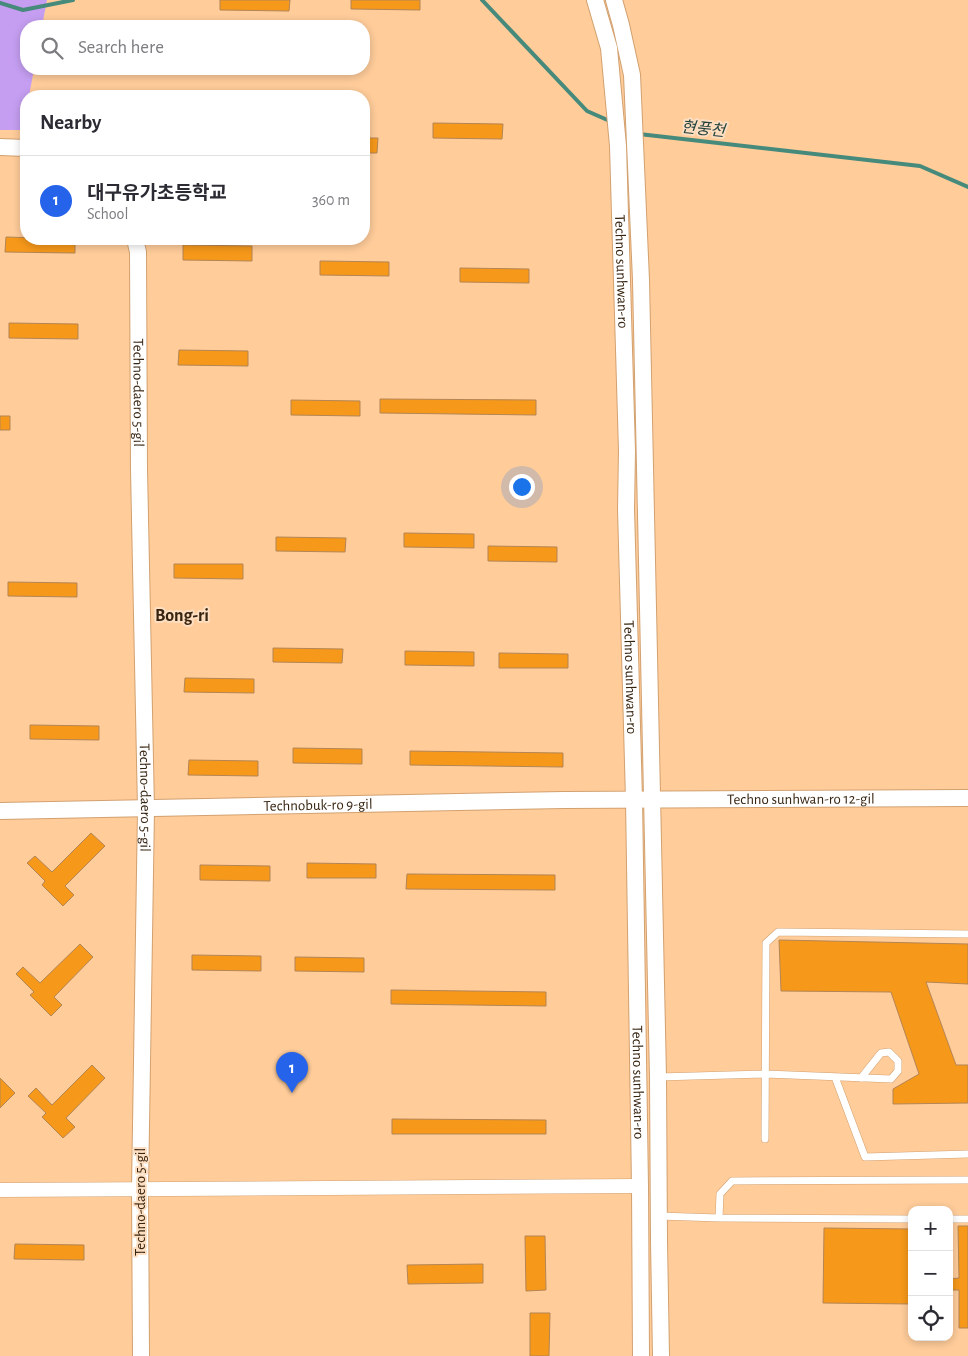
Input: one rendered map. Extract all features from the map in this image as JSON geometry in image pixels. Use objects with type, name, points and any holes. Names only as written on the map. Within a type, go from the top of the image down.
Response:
[{"type":"street","name":"Techno sunhwan-ro","points":[[595,0],[609,48],[617,138],[627,452],[626,508],[634,799],[641,1356]]},
{"type":"street","name":"Techno sunhwan-ro","points":[[614,0],[632,75],[641,280],[653,799],[661,1356]]},
{"type":"street","points":[[0,147],[20,148]]},
{"type":"street","name":"Techno-daero 5-gil","points":[[136,245],[146,809],[140,1189],[141,1356]]},
{"type":"street","name":"Techno sunhwan-ro 12-gil","points":[[634,799],[968,798]]},
{"type":"street","name":"Technobuk-ro 9-gil","points":[[0,811],[634,799]]},
{"type":"street","points":[[0,1190],[640,1186]]},
{"type":"lane","points":[[765,1139],[766,943],[778,932],[968,934]]},
{"type":"lane","points":[[658,1077],[766,1074],[834,1077],[861,1078],[891,1079],[898,1072],[898,1061],[889,1052],[881,1053],[861,1078]]},
{"type":"lane","points":[[834,1077],[865,1157],[968,1154]]},
{"type":"lane","points":[[719,1218],[720,1194],[732,1181],[968,1180]]},
{"type":"lane","points":[[658,1216],[908,1219]]},
{"type":"lane","points":[[953,1219],[968,1219]]},
{"type":"shaded area","points":[[0,0],[47,0],[43,20],[20,20],[20,75],[33,75],[30,90],[20,90],[20,130],[0,130]]},
{"type":"building","points":[[220,0],[290,0],[289,11],[220,10]]},
{"type":"building","points":[[351,0],[420,0],[420,10],[351,9]]},
{"type":"building","points":[[433,123],[503,124],[502,139],[433,138]]},
{"type":"building","points":[[370,138],[378,138],[377,153],[370,153]]},
{"type":"building","points":[[6,237],[20,237],[20,245],[75,245],[75,253],[5,252]]},
{"type":"building","points":[[183,245],[252,246],[252,261],[183,260]]},
{"type":"building","points":[[320,261],[389,262],[389,276],[320,275]]},
{"type":"building","points":[[460,268],[529,269],[529,283],[460,282]]},
{"type":"building","points":[[9,323],[78,324],[78,339],[9,338]]},
{"type":"building","points":[[179,350],[248,351],[248,366],[178,365]]},
{"type":"building","points":[[380,399],[536,400],[536,415],[380,413]]},
{"type":"building","points":[[291,400],[360,401],[360,416],[291,415]]},
{"type":"building","points":[[0,416],[10,416],[10,430],[0,430]]},
{"type":"building","points":[[404,533],[474,534],[474,548],[404,547]]},
{"type":"building","points":[[276,537],[346,538],[345,552],[276,551]]},
{"type":"building","points":[[488,546],[557,547],[557,562],[488,561]]},
{"type":"building","points":[[174,564],[243,564],[243,579],[174,578]]},
{"type":"building","points":[[8,582],[77,583],[77,597],[8,596]]},
{"type":"building","points":[[273,648],[343,649],[342,663],[273,662]]},
{"type":"building","points":[[405,651],[474,652],[474,666],[405,665]]},
{"type":"building","points":[[499,653],[568,654],[568,668],[499,668]]},
{"type":"building","points":[[185,678],[254,679],[254,693],[184,692]]},
{"type":"building","points":[[30,725],[99,726],[99,740],[30,739]]},
{"type":"building","points":[[293,748],[362,749],[362,764],[293,763]]},
{"type":"building","points":[[410,751],[563,753],[563,767],[410,765]]},
{"type":"building","points":[[189,760],[258,761],[258,776],[188,775]]},
{"type":"building","points":[[91,833],[105,846],[65,886],[74,895],[63,906],[42,885],[45,881],[27,863],[35,856],[52,872]]},
{"type":"building","points":[[307,863],[376,864],[376,878],[307,878]]},
{"type":"building","points":[[200,865],[270,866],[270,881],[200,880]]},
{"type":"building","points":[[407,874],[555,875],[555,890],[406,889]]},
{"type":"building","points":[[779,940],[968,944],[968,984],[926,982],[956,1065],[968,1065],[968,1103],[893,1104],[893,1089],[919,1074],[891,992],[781,991]]},
{"type":"building","points":[[80,944],[93,957],[54,997],[62,1005],[51,1016],[30,995],[34,992],[16,974],[23,967],[40,983]]},
{"type":"building","points":[[192,955],[261,956],[261,971],[192,970]]},
{"type":"building","points":[[295,957],[364,958],[364,972],[295,971]]},
{"type":"building","points":[[391,990],[546,992],[546,1006],[391,1004]]},
{"type":"building","points":[[92,1065],[105,1078],[66,1118],[75,1127],[63,1138],[42,1117],[46,1113],[28,1096],[36,1088],[52,1105]]},
{"type":"building","points":[[0,1078],[15,1093],[0,1108]]},
{"type":"building","points":[[392,1119],[546,1120],[546,1134],[392,1134]]},
{"type":"building","points":[[958,1226],[968,1226],[968,1328],[959,1328],[959,1290],[953,1290],[953,1279],[959,1278]]},
{"type":"building","points":[[824,1228],[908,1229],[908,1304],[823,1303]]},
{"type":"building","points":[[525,1236],[545,1236],[546,1290],[526,1291]]},
{"type":"building","points":[[15,1244],[84,1245],[84,1260],[14,1259]]},
{"type":"building","points":[[483,1264],[483,1283],[408,1284],[407,1265]]},
{"type":"building","points":[[530,1313],[550,1313],[549,1356],[530,1356]]},
{"type":"waterway","name":"현풍천","points":[[0,3],[23,10],[73,0]]},
{"type":"waterway","name":"현풍천","points":[[482,0],[587,111],[612,122]]},
{"type":"waterway","name":"현풍천","points":[[639,134],[920,166],[968,187]]},
{"type":"place","name":"대구유가초등학교","points":[[292,1093]]},
{"type":"district","name":"Bong-ri","points":[[182,616]]}]
